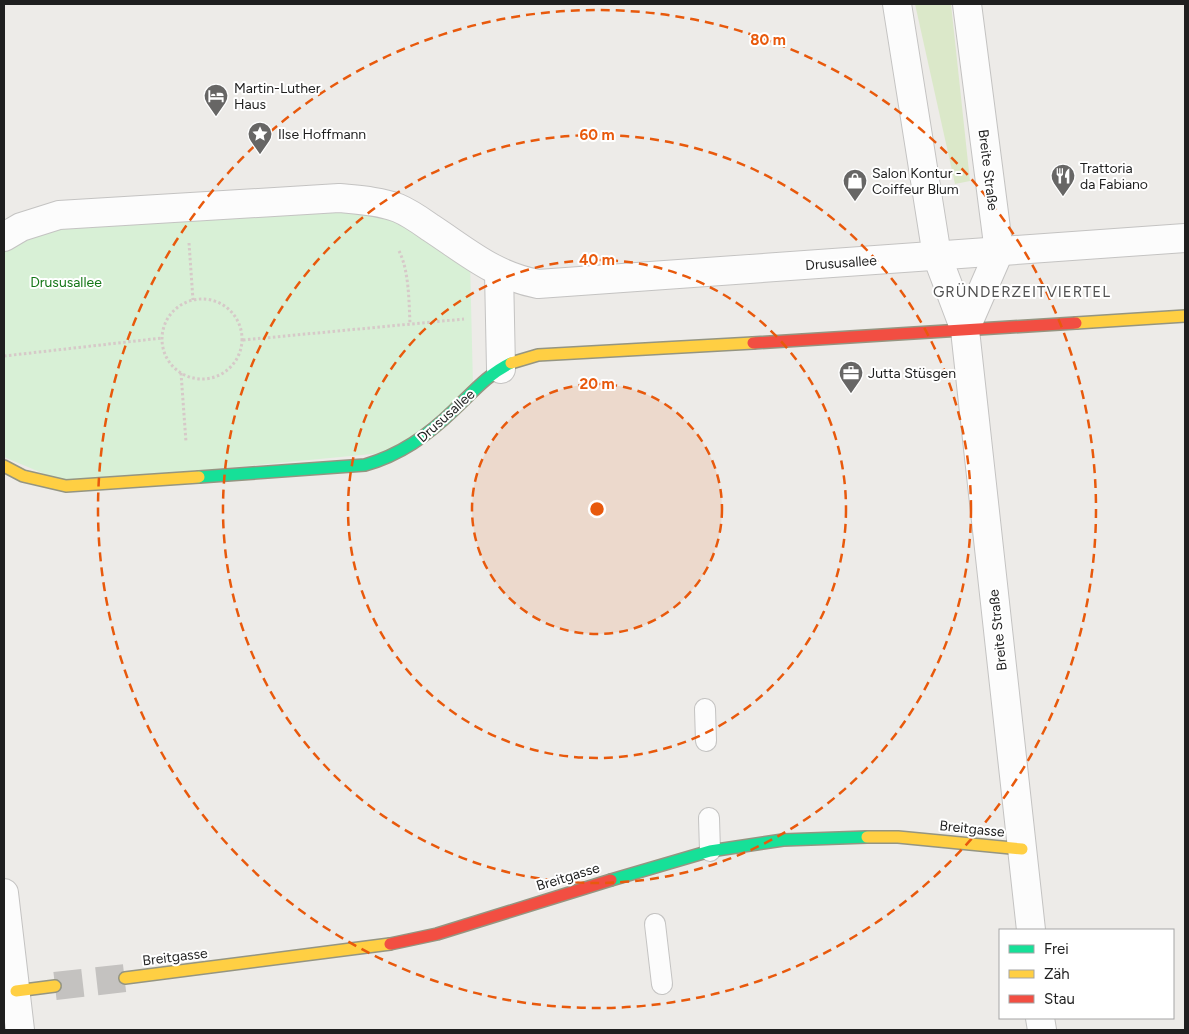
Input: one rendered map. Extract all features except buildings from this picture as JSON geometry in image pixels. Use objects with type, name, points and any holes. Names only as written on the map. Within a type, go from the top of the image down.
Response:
[{"type":"street","name":"Breite Straße","points":[[897,4],[938,256],[965,330],[1030,929]]},
{"type":"street","name":"Breite Straße","points":[[965,330],[999,252],[968,4]]},
{"type":"street","name":"Drususallee","points":[[4,236],[21,227],[59,215],[338,198],[379,202],[407,213],[499,272],[519,280],[538,284],[1185,238]]},
{"type":"street","points":[[499,272],[500,369]]},
{"type":"street","name":"Drususallee","points":[[4,466],[23,476],[66,486],[365,465],[377,463],[395,456],[423,438],[475,389],[500,369],[518,360],[538,355],[1185,316]]},
{"type":"street","name":"Breitgasse","points":[[125,978],[411,940],[437,934],[512,910],[642,878],[710,851],[783,840],[858,836],[898,837],[1022,850]]},
{"type":"street","points":[[4,892],[20,1030]]},
{"type":"street","points":[[16,991],[55,986]]},
{"type":"lane","points":[[705,709],[706,741]]},
{"type":"lane","points":[[709,818],[710,851]]},
{"type":"lane","points":[[655,924],[662,984]]},
{"type":"path","points":[[186,207],[193,300]]},
{"type":"path","points":[[397,249],[402,257],[407,284],[410,324]]},
{"type":"path","points":[[205,299],[217,302],[228,308],[236,317],[241,328],[243,340],[241,352],[227,372],[216,377],[204,379],[192,378],[181,373],[171,364],[164,352],[162,338],[165,325],[171,314],[181,305],[193,300],[205,299]]},
{"type":"path","points":[[243,340],[500,315]]},
{"type":"path","points":[[4,356],[162,338]]},
{"type":"path","points":[[181,373],[189,477]]},
{"type":"green space","points":[[915,4],[951,4],[970,181],[955,184]]},
{"type":"green space","points":[[373,206],[470,261],[473,386],[393,452],[66,483],[4,457],[4,240],[21,230]]},
{"type":"tunnel","points":[[55,986],[125,978]]},
{"type":"traffic: fast","points":[[199,477],[365,465],[378,461],[412,444],[423,436],[488,378],[511,363]]},
{"type":"traffic: fast","points":[[611,880],[710,851],[783,840],[867,837]]},
{"type":"traffic: slow","points":[[1076,323],[1185,316]]},
{"type":"traffic: slow","points":[[511,363],[538,355],[753,343]]},
{"type":"traffic: slow","points":[[4,466],[23,476],[66,486],[199,477]]},
{"type":"traffic: slow","points":[[867,837],[898,837],[1022,849]]},
{"type":"traffic: slow","points":[[125,978],[390,944]]},
{"type":"traffic: slow","points":[[16,991],[55,986]]},
{"type":"traffic: jam","points":[[753,343],[1076,323]]},
{"type":"traffic: jam","points":[[390,944],[437,934],[611,880]]},
{"type":"place","name":"Martin-Luther Haus","points":[[216,117]]},
{"type":"place","name":"Ilse Hoffmann","points":[[260,155]]},
{"type":"place","name":"Trattoria da Fabiano","points":[[1063,197]]},
{"type":"place","name":"Salon Kontur - Coiffeur Blum","points":[[855,202]]},
{"type":"place","name":"Jutta Stüsgen","points":[[851,394]]},
{"type":"district","name":"GRÜNDERZEITVIERTEL","points":[[1022,292]]}]
